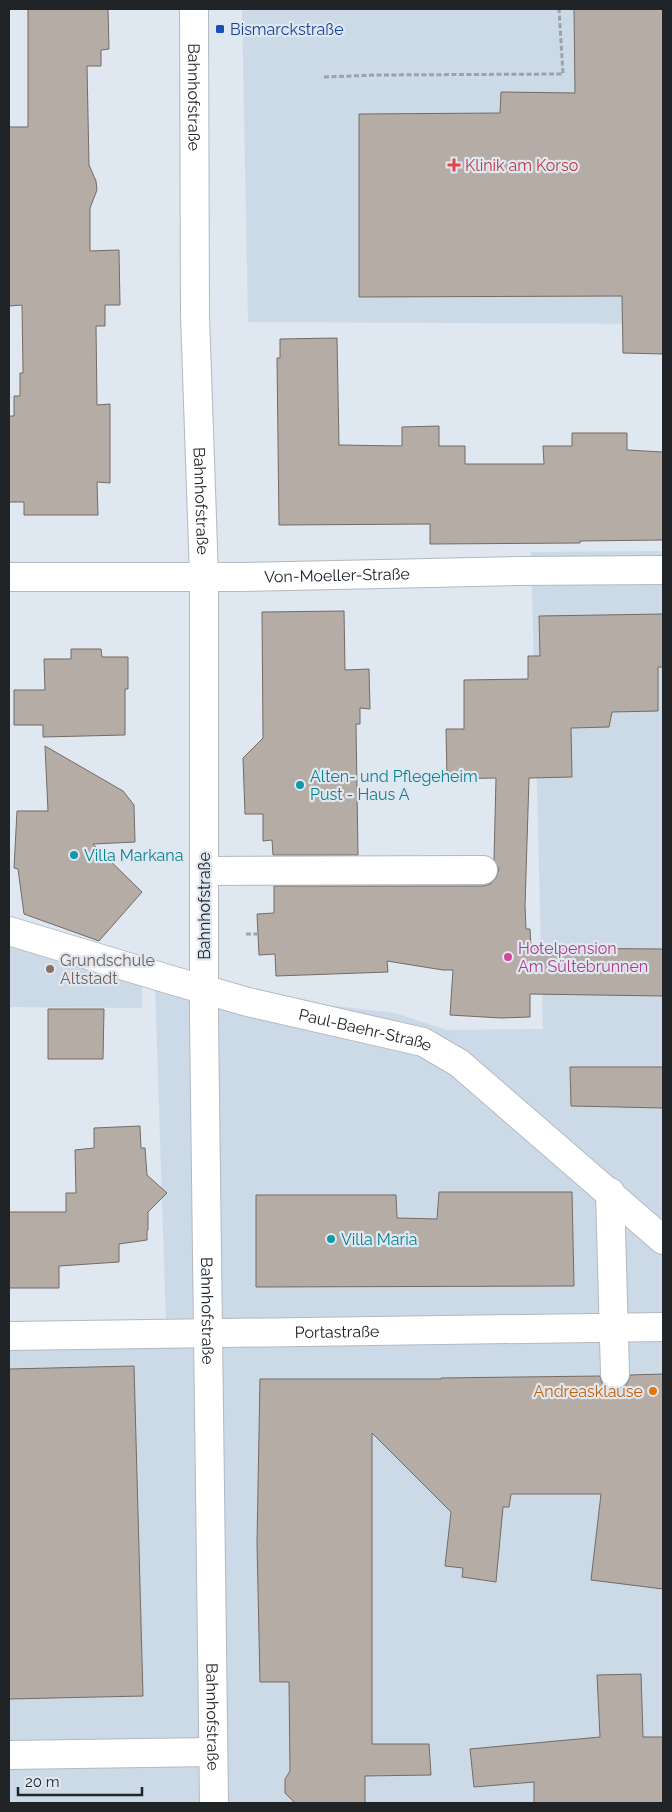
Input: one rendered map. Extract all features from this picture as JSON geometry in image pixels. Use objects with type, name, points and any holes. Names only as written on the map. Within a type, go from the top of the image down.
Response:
[{"type":"street","name":"Bahnhofstraße","points":[[194,9],[195,315],[204,577],[204,990],[214,1803]]},
{"type":"street","name":"Von-Moeller-Straße","points":[[9,576],[204,577],[516,570],[663,570]]},
{"type":"street","points":[[204,871],[483,870]]},
{"type":"street","name":"Paul-Baehr-Straße","points":[[9,931],[248,1002],[423,1042],[458,1063],[610,1192],[663,1240]]},
{"type":"street","points":[[610,1192],[615,1374]]},
{"type":"street","name":"Portastraße","points":[[9,1336],[663,1327]]},
{"type":"street","points":[[9,1755],[213,1752]]},
{"type":"path","points":[[324,77],[563,74],[559,9]]},
{"type":"path","points":[[246,934],[257,934]]},
{"type":"shaded area","name":"Klinik am Korso","points":[[242,9],[663,9],[663,324],[248,322]]},
{"type":"shaded area","points":[[663,551],[663,1803],[9,1803],[9,1326],[166,1322],[155,985],[395,1013],[447,1030],[543,1029],[531,552]]},
{"type":"shaded area","name":"Grundschule Altstadt","points":[[9,935],[142,986],[142,1008],[9,1007]]},
{"type":"building","points":[[28,9],[108,9],[109,49],[101,50],[101,66],[87,66],[89,165],[96,181],[97,190],[90,208],[90,251],[119,250],[120,305],[105,305],[105,326],[96,326],[97,405],[110,404],[110,483],[97,482],[98,515],[24,515],[24,502],[9,502],[9,416],[14,416],[14,396],[20,396],[20,373],[23,373],[22,305],[9,306],[9,127],[28,127]]},
{"type":"building","points":[[574,9],[663,9],[663,354],[623,353],[622,296],[359,297],[359,114],[500,113],[501,92],[575,93]]},
{"type":"building","points":[[337,338],[339,445],[402,446],[402,427],[439,426],[439,446],[465,446],[465,464],[544,464],[543,446],[572,446],[572,433],[627,433],[627,450],[663,452],[663,540],[580,541],[580,543],[430,544],[430,524],[279,525],[277,358],[280,358],[280,339]]},
{"type":"building","points":[[344,611],[345,670],[369,669],[370,709],[360,708],[360,724],[356,724],[358,855],[273,855],[272,840],[263,841],[263,814],[245,814],[243,758],[263,738],[262,612]]},
{"type":"building","points":[[663,614],[663,667],[658,667],[658,711],[612,712],[609,727],[571,728],[572,777],[529,778],[525,906],[526,929],[530,929],[531,948],[663,949],[663,996],[530,994],[530,1017],[501,1018],[450,1015],[453,970],[387,961],[388,972],[276,976],[275,954],[259,955],[257,914],[274,913],[274,886],[483,886],[490,884],[496,878],[499,869],[494,860],[496,778],[447,779],[446,729],[464,729],[464,680],[528,679],[528,656],[540,656],[539,616]]},
{"type":"building","points":[[71,649],[101,649],[102,657],[128,657],[128,689],[125,689],[125,735],[43,737],[43,725],[14,725],[14,690],[45,690],[44,659],[71,659]]},
{"type":"building","name":"Villa Markana","points":[[45,746],[123,791],[134,805],[135,842],[93,844],[142,892],[99,941],[24,914],[18,869],[14,868],[17,811],[48,811]]},
{"type":"building","points":[[48,1009],[104,1009],[103,1059],[48,1059]]},
{"type":"building","points":[[570,1067],[663,1067],[663,1108],[571,1106]]},
{"type":"building","points":[[140,1126],[141,1148],[145,1148],[147,1175],[167,1193],[148,1212],[147,1240],[119,1244],[119,1262],[59,1266],[59,1288],[9,1288],[9,1212],[66,1212],[66,1193],[76,1193],[75,1150],[94,1148],[94,1128]]},
{"type":"building","points":[[439,1192],[572,1192],[574,1286],[256,1287],[256,1195],[396,1195],[397,1218],[437,1219]]},
{"type":"building","points":[[134,1366],[143,1696],[9,1699],[9,1369]]},
{"type":"building","points":[[663,1374],[663,1589],[591,1580],[601,1494],[511,1494],[509,1507],[503,1507],[496,1582],[462,1577],[463,1568],[445,1566],[451,1512],[372,1433],[372,1744],[429,1744],[431,1775],[365,1776],[365,1803],[295,1803],[285,1793],[285,1779],[290,1771],[289,1682],[260,1682],[257,1543],[260,1379],[441,1379],[600,1376],[602,1383],[615,1390],[624,1387],[630,1375]]},
{"type":"building","points":[[641,1674],[643,1737],[663,1737],[663,1803],[534,1803],[534,1782],[474,1787],[470,1749],[600,1737],[597,1675]]},
{"type":"place","name":"Bismarckstraße","points":[[220,29]]},
{"type":"place","name":"Klinik am Korso","points":[[454,165]]},
{"type":"place","name":"Alten- und Pflegeheim Pust - Haus A","points":[[300,785]]},
{"type":"place","name":"Villa Markana","points":[[74,855]]},
{"type":"place","name":"Hotelpension Am Sültebrunnen","points":[[508,957]]},
{"type":"place","name":"Grundschule Altstadt","points":[[50,969]]},
{"type":"place","name":"Villa Maria","points":[[331,1239]]},
{"type":"place","name":"Andreasklause","points":[[653,1391]]}]
